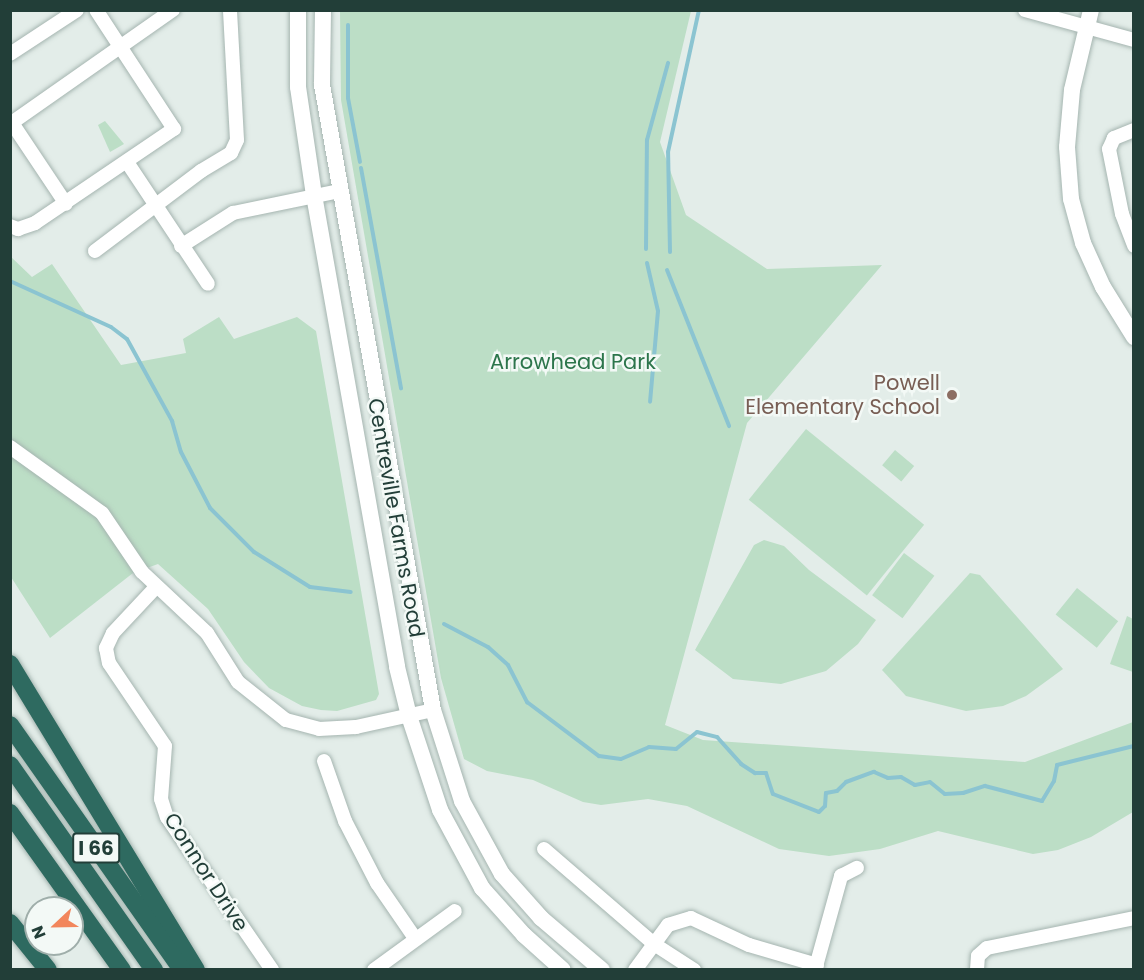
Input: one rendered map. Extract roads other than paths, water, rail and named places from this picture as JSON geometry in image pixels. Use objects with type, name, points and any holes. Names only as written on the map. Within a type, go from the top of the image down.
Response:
[{"type":"highway","points":[[10,664],[196,969]]},
{"type":"highway","name":"I 66","points":[[10,725],[182,969]]},
{"type":"highway","points":[[10,765],[154,969]]},
{"type":"highway","points":[[10,813],[122,969]]},
{"type":"highway","points":[[10,923],[48,969]]},
{"type":"highway","points":[[10,937],[34,969]]},
{"type":"street","points":[[10,54],[77,10]]},
{"type":"street","points":[[10,226],[18,229],[35,223],[174,129],[96,10]]},
{"type":"street","points":[[66,204],[11,124],[120,48],[157,15],[173,10]]},
{"type":"street","points":[[95,251],[231,153],[237,140],[230,10]]},
{"type":"street","name":"Centreville Farms Road","points":[[298,10],[298,87],[314,195],[397,667],[409,716],[440,810],[482,888],[524,935],[563,969]]},
{"type":"street","name":"Centreville Farms Road","points":[[322,10],[322,85],[432,710],[462,801],[502,874],[541,918],[602,969]]},
{"type":"street","points":[[1025,10],[1134,40]]},
{"type":"street","points":[[1091,10],[1072,90],[1067,147],[1071,199],[1083,243],[1103,287],[1134,337]]},
{"type":"street","points":[[1134,130],[1114,138],[1109,149],[1122,214],[1134,246]]},
{"type":"street","points":[[127,162],[208,284]]},
{"type":"street","points":[[181,246],[233,213],[339,191]]},
{"type":"street","points":[[10,447],[102,513],[156,587],[183,607],[207,633],[238,682],[286,720],[319,729],[356,727],[432,710]]},
{"type":"street","name":"Connor Drive","points":[[156,587],[113,633],[106,648],[109,663],[165,746],[161,799],[167,817],[272,969]]},
{"type":"street","points":[[324,761],[345,820],[377,883],[415,938]]},
{"type":"street","points":[[544,849],[654,944],[694,969]]},
{"type":"street","points":[[635,969],[668,925],[691,918],[749,945],[816,967],[841,876],[857,868]]},
{"type":"street","points":[[374,969],[455,911]]},
{"type":"street","points":[[977,969],[978,956],[987,948],[1134,918]]},
{"type":"waterway","points":[[670,252],[668,152],[699,10]]},
{"type":"waterway","points":[[348,25],[348,98],[360,162]]},
{"type":"waterway","points":[[646,249],[647,140],[668,63]]},
{"type":"waterway","points":[[361,168],[401,388]]},
{"type":"waterway","points":[[647,263],[658,311],[650,402]]},
{"type":"waterway","points":[[667,270],[729,426]]},
{"type":"waterway","points":[[10,281],[111,327],[127,339],[172,421],[181,452],[210,508],[254,552],[310,587],[351,592]]},
{"type":"waterway","points":[[444,624],[488,647],[508,665],[527,702],[599,756],[621,759],[649,747],[676,749],[697,732],[717,737],[741,764],[755,773],[766,773],[773,794],[819,812],[825,806],[826,793],[837,791],[846,782],[874,772],[888,778],[901,777],[915,785],[930,782],[945,794],[963,793],[985,786],[1042,801],[1054,781],[1057,765],[1134,746]]},
{"type":"place","name":"Powell Elementary School","points":[[952,395]]},
{"type":"park label","name":"Arrowhead Park","points":[[573,362]]}]
